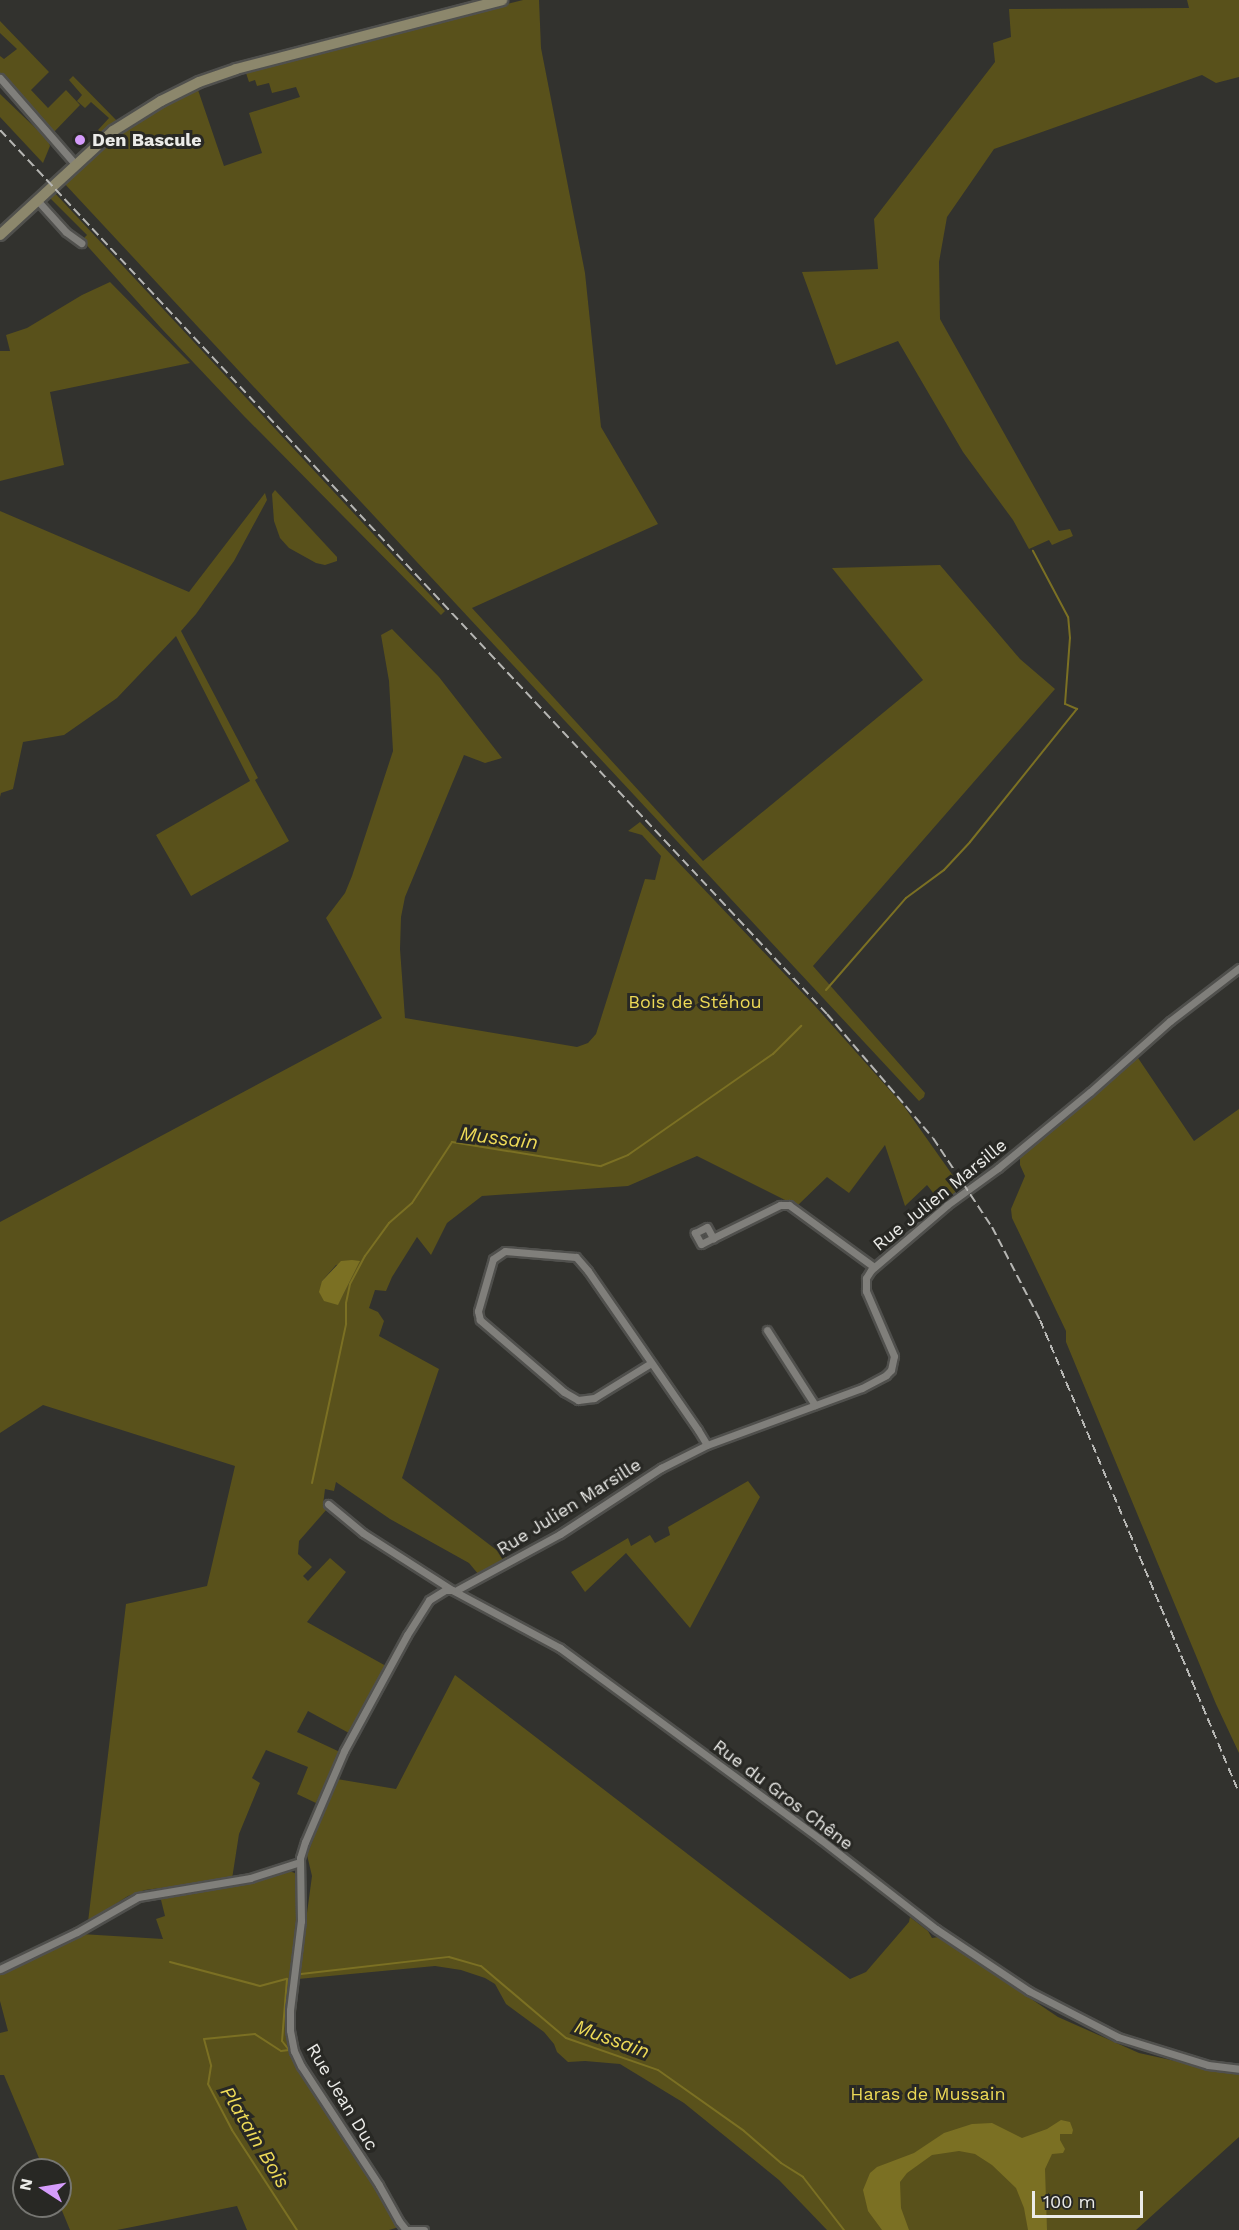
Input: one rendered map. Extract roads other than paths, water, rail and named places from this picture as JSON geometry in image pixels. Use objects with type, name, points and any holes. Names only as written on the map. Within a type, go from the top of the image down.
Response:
[{"type":"street","points":[[0,235],[75,164],[126,121],[189,86],[236,69],[502,0]]},
{"type":"street","points":[[0,78],[75,164]]},
{"type":"street","points":[[37,200],[66,232],[81,243]]},
{"type":"street","name":"Rue Julien Marsille","points":[[453,1590],[560,1534],[661,1468],[707,1445],[862,1388],[891,1370],[894,1356],[892,1348],[866,1291],[866,1278],[874,1267],[947,1205],[998,1168],[1081,1100],[1170,1021],[1239,968]]},
{"type":"street","points":[[713,1238],[780,1205],[789,1205],[874,1267]]},
{"type":"street","points":[[651,1364],[594,1398],[578,1400],[564,1392],[480,1320],[478,1311],[493,1259],[506,1251],[576,1257],[651,1364],[707,1445]]},
{"type":"street","points":[[767,1329],[815,1405]]},
{"type":"street","name":"Rue du Gros Chêne","points":[[328,1504],[363,1533],[453,1590],[560,1648],[820,1839],[936,1929],[1029,1991],[1118,2037],[1208,2065],[1239,2069]]},
{"type":"street","name":"Rue Jean Duc","points":[[406,2230],[294,2051],[290,2030],[301,1921],[300,1862],[304,1842],[344,1751],[407,1635],[429,1600],[445,1590],[453,1590]]},
{"type":"street","points":[[0,1969],[77,1932],[133,1899],[159,1892],[267,1874],[300,1862]]},
{"type":"street","points":[[406,2230],[424,2230]]},
{"type":"waterway","points":[[826,990],[906,898],[944,870],[970,842],[1077,709],[1065,704],[1070,638],[1068,617],[1033,551]]},
{"type":"waterway","name":"Mussain","points":[[312,1483],[346,1324],[346,1303],[350,1284],[365,1256],[389,1223],[412,1203],[452,1142],[601,1166],[628,1155],[773,1054],[801,1026]]},
{"type":"waterway","name":"Mussain","points":[[301,1974],[449,1957],[481,1966],[566,2038],[658,2070],[744,2131],[781,2163],[803,2177],[844,2230]]},
{"type":"waterway","name":"Mussain","points":[[170,1962],[260,1986],[287,1979],[282,2041],[289,2050]]},
{"type":"waterway","name":"Platain Bois","points":[[289,2050],[281,2051],[255,2034],[204,2039],[211,2066],[208,2084],[232,2130],[297,2230]]},
{"type":"railway","points":[[0,130],[827,1014],[933,1138],[992,1227],[1040,1320],[1239,1793]]},
{"type":"place","name":"Den Bascule","points":[[80,140]]},
{"type":"park label","name":"Bois de Stéhou","points":[[695,1002]]},
{"type":"park label","name":"Haras de Mussain","points":[[928,2094]]}]
